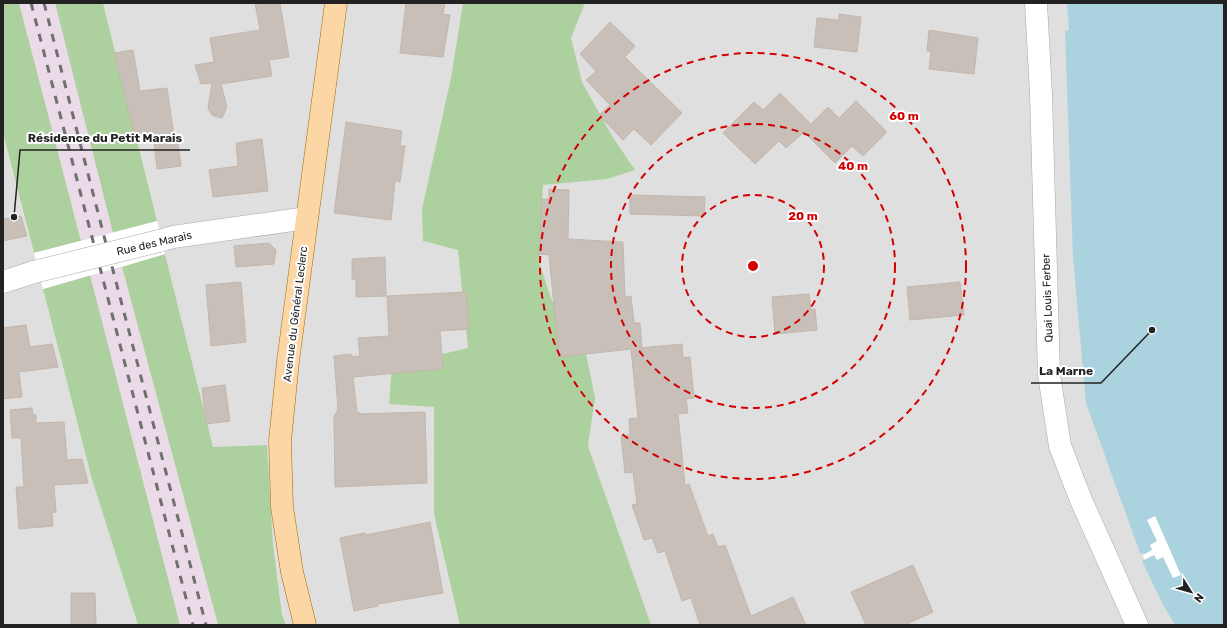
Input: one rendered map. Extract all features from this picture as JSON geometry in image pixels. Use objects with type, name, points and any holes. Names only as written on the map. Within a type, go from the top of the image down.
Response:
[{"type":"main road","name":"Avenue du Général Leclerc","points":[[305,625],[292,572],[282,507],[280,442],[288,361],[336,3]]},
{"type":"street","name":"Quai Louis Ferber","points":[[1036,3],[1041,94],[1049,375],[1060,446],[1081,500],[1137,625]]},
{"type":"street","name":"Rue des Marais","points":[[3,282],[34,272],[173,237],[307,218]]},
{"type":"shaded area","points":[[19,3],[55,3],[122,267],[218,625],[180,625]]},
{"type":"shaded area","points":[[103,3],[1067,3],[1070,30],[1065,31],[1140,553],[1142,552],[1144,560],[1142,561],[1162,603],[1175,625],[262,625],[223,490]]},
{"type":"shaded area","points":[[3,133],[91,476],[138,625],[3,625]]},
{"type":"green space","points":[[3,3],[19,3],[81,241],[34,253],[3,133]]},
{"type":"green space","points":[[55,3],[103,3],[157,221],[113,233]]},
{"type":"green space","points":[[463,3],[585,3],[571,38],[582,82],[612,136],[635,170],[607,179],[543,185],[539,262],[552,301],[582,334],[595,398],[588,446],[651,625],[460,625],[434,514],[434,407],[389,404],[392,366],[468,348],[458,250],[423,241],[422,209],[451,78]]},
{"type":"green space","points":[[165,254],[213,447],[267,445],[273,545],[282,615],[286,625],[218,625],[122,267]]},
{"type":"green space","points":[[90,275],[180,625],[138,625],[91,476],[43,289]]},
{"type":"water","points":[[1067,3],[1224,3],[1224,625],[1175,625],[1162,603],[1142,561],[1144,559],[1143,553],[1140,553],[1086,403],[1073,257],[1065,31],[1069,30]]},
{"type":"pier","points":[[157,221],[165,254],[43,289],[34,253]]},
{"type":"pier","points":[[1155,516],[1181,575],[1173,578],[1163,557],[1157,560],[1154,555],[1144,560],[1143,555],[1152,550],[1150,545],[1157,541],[1147,520]]},
{"type":"building","points":[[255,3],[280,3],[289,57],[269,60],[272,76],[221,84],[227,107],[222,118],[214,116],[208,108],[212,83],[201,84],[195,65],[214,62],[210,38],[260,30]]},
{"type":"building","points":[[406,3],[445,3],[443,14],[450,15],[443,57],[400,53]]},
{"type":"building","points":[[839,14],[861,17],[857,52],[814,47],[817,18],[839,20]]},
{"type":"building","points":[[610,22],[635,46],[625,57],[682,113],[651,145],[634,129],[623,140],[599,115],[610,105],[586,80],[596,71],[580,54]]},
{"type":"building","points":[[929,30],[978,38],[974,74],[929,69],[931,51],[927,51]]},
{"type":"building","points":[[133,50],[140,91],[167,88],[174,136],[177,136],[181,166],[157,169],[153,134],[135,137],[114,53]]},
{"type":"building","points":[[780,93],[811,124],[828,107],[839,118],[856,101],[887,132],[863,156],[852,146],[835,163],[804,132],[786,148],[779,141],[755,164],[723,133],[754,102],[763,110]]},
{"type":"building","points":[[346,122],[402,131],[400,146],[405,146],[400,182],[395,181],[391,220],[334,213]]},
{"type":"building","points":[[262,139],[268,191],[213,197],[209,170],[238,166],[236,143]]},
{"type":"building","points":[[549,189],[569,190],[568,239],[623,242],[625,297],[631,296],[634,323],[640,323],[642,348],[682,344],[683,358],[690,357],[694,398],[686,399],[688,413],[678,414],[685,485],[689,484],[708,536],[713,534],[718,547],[725,545],[751,616],[793,597],[806,625],[700,625],[691,598],[682,601],[665,551],[658,553],[652,538],[644,540],[632,505],[637,504],[633,472],[625,473],[621,436],[630,435],[629,419],[638,418],[631,349],[559,357],[549,255],[539,254],[542,199],[549,199]]},
{"type":"building","points":[[630,195],[705,197],[704,216],[630,214]]},
{"type":"building","points":[[21,216],[27,236],[3,241],[3,219]]},
{"type":"building","points":[[269,243],[276,250],[274,264],[236,267],[234,246]]},
{"type":"building","points":[[385,257],[386,296],[356,297],[356,279],[352,279],[352,259]]},
{"type":"building","points":[[241,282],[246,342],[211,346],[206,285]]},
{"type":"building","points":[[960,282],[964,315],[910,320],[907,287]]},
{"type":"building","points":[[466,292],[469,329],[440,331],[443,369],[353,377],[357,412],[359,412],[359,414],[425,412],[427,483],[335,487],[334,416],[338,410],[334,356],[351,354],[351,357],[360,356],[358,338],[389,336],[387,296]]},
{"type":"building","points":[[809,294],[811,310],[815,309],[817,330],[775,334],[772,297]]},
{"type":"building","points":[[26,325],[30,347],[52,344],[58,367],[19,372],[22,397],[3,399],[3,328]]},
{"type":"building","points":[[225,385],[230,421],[206,424],[202,388]]},
{"type":"building","points":[[32,408],[33,415],[36,415],[36,423],[64,422],[67,460],[82,459],[88,483],[54,485],[56,512],[52,513],[53,526],[19,529],[16,487],[24,487],[21,438],[12,438],[10,410]]},
{"type":"building","points":[[430,522],[443,593],[378,604],[378,606],[354,611],[340,538],[365,533],[366,535]]},
{"type":"building","points":[[913,565],[933,612],[905,625],[866,625],[851,592]]},
{"type":"building","points":[[71,593],[95,593],[96,625],[71,625]]},
{"type":"railway","points":[[31,3],[193,625]]},
{"type":"railway","points":[[44,3],[206,625]]},
{"type":"place","name":"Résidence du Petit Marais","points":[[14,217]]},
{"type":"place","name":"La Marne","points":[[1152,330]]}]
